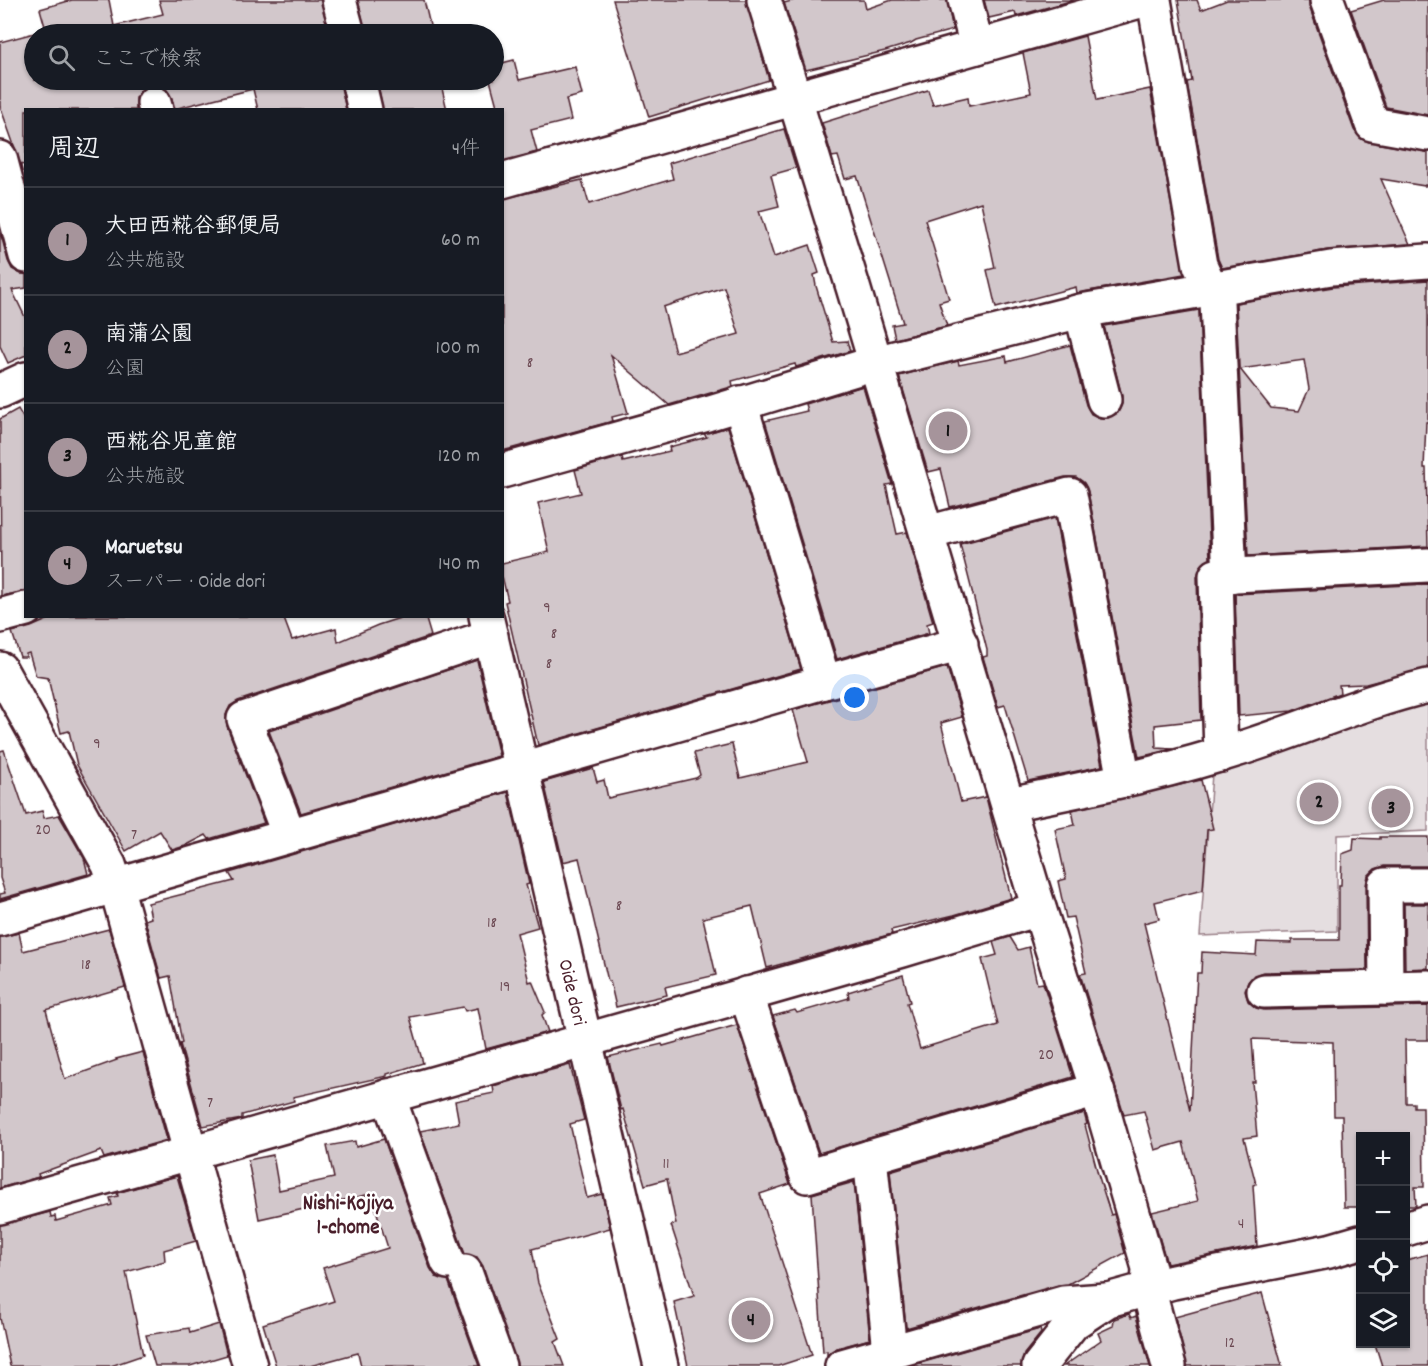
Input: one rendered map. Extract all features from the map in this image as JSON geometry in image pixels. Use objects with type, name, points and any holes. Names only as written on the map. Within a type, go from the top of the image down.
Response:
[{"type":"street","points":[[339,0],[345,24]]},
{"type":"street","points":[[764,0],[961,644],[1039,909],[1097,1090],[1149,1268],[1148,1288],[1169,1366]]},
{"type":"street","points":[[965,0],[977,47]]},
{"type":"street","points":[[504,180],[1143,0]]},
{"type":"street","points":[[1154,0],[1200,265],[1217,302],[1230,576]]},
{"type":"street","points":[[1327,0],[1372,124],[1428,134]]},
{"type":"street","points":[[360,90],[365,108]]},
{"type":"street","points":[[0,158],[24,248]]},
{"type":"street","points":[[504,470],[875,363],[968,330],[1331,268],[1428,261]]},
{"type":"street","points":[[1081,311],[1104,400]]},
{"type":"street","points":[[0,391],[24,380]]},
{"type":"street","points":[[740,403],[824,682]]},
{"type":"street","points":[[927,533],[1070,495],[1124,780]]},
{"type":"street","points":[[1221,755],[1216,576],[1428,565]]},
{"type":"street","points":[[0,616],[24,610]]},
{"type":"street","points":[[289,835],[244,719],[489,626]]},
{"type":"street","name":"Oide dori","points":[[489,626],[661,1366]]},
{"type":"street","points":[[0,919],[961,644]]},
{"type":"street","points":[[0,669],[109,865],[250,1366]]},
{"type":"street","points":[[1009,804],[1124,780],[1221,755],[1396,694],[1428,686]]},
{"type":"street","points":[[1386,988],[1385,885],[1428,885]]},
{"type":"street","points":[[0,1207],[903,950],[1039,909]]},
{"type":"street","points":[[1264,991],[1428,987]]},
{"type":"street","points":[[746,994],[807,1176],[1097,1090]]},
{"type":"street","points":[[388,1096],[456,1267],[499,1366]]},
{"type":"street","points":[[870,1157],[890,1352]]},
{"type":"street","points":[[1410,1228],[1428,1222]]},
{"type":"street","points":[[842,1366],[1063,1302],[1108,1300],[1148,1288],[1329,1251],[1356,1243]]},
{"type":"street","points":[[1039,1366],[1073,1323],[1108,1300]]},
{"type":"shaded area","points":[[1428,703],[1428,831],[1337,835],[1337,931],[1200,936],[1212,774]]},
{"type":"building","points":[[72,0],[109,0],[114,24],[44,24],[40,9]]},
{"type":"building","points":[[159,0],[321,0],[327,24],[122,24],[163,14]]},
{"type":"building","points":[[358,0],[424,0],[430,24],[364,24]]},
{"type":"building","points":[[613,0],[746,0],[769,80],[649,117]]},
{"type":"building","points":[[795,0],[864,0],[866,9],[892,0],[947,0],[953,30],[885,51],[806,70],[784,3]]},
{"type":"building","points":[[984,0],[1074,0],[1016,16],[1015,12],[989,18]]},
{"type":"building","points":[[1178,0],[1197,0],[1201,10],[1227,0],[1309,0],[1309,6],[1354,130],[1360,138],[1369,142],[1428,152],[1428,185],[1381,179],[1410,244],[1328,250],[1222,268],[1218,259],[1187,82],[1192,81]]},
{"type":"building","points":[[1384,0],[1428,0],[1428,115],[1386,107],[1351,10]]},
{"type":"building","points":[[24,36],[24,90],[141,90],[136,98],[136,108],[24,108],[24,164],[21,165],[0,106],[0,42]]},
{"type":"building","points":[[1085,36],[1097,100],[1150,89],[1184,274],[1077,293],[1076,287],[996,308],[987,270],[995,268],[981,202],[925,220],[949,299],[939,302],[947,326],[895,339],[892,325],[903,323],[857,176],[845,179],[838,156],[832,157],[822,123],[928,90],[933,105],[968,97],[969,106],[1031,93],[1023,53]]},
{"type":"building","points":[[514,60],[519,80],[575,67],[582,95],[566,99],[571,120],[531,130],[537,152],[504,160],[504,108],[497,108],[493,90],[504,90],[504,62]]},
{"type":"building","points":[[167,90],[249,90],[178,108],[174,108],[172,98]]},
{"type":"building","points":[[253,90],[342,90],[346,108],[258,108]]},
{"type":"building","points":[[379,90],[442,90],[447,108],[383,108]]},
{"type":"building","points":[[784,129],[796,168],[771,175],[779,206],[759,211],[774,257],[810,245],[819,273],[814,275],[816,286],[833,342],[847,341],[850,351],[796,367],[795,364],[732,381],[733,386],[731,387],[669,405],[611,355],[628,413],[612,417],[613,421],[504,450],[504,199],[582,180],[589,204],[673,179],[669,163]],"holes":[[[724,287],[739,334],[675,352],[663,307]]]},
{"type":"building","points":[[0,231],[12,269],[24,274],[24,288],[12,290],[24,315],[24,356],[8,363],[0,346]]},
{"type":"building","points":[[1428,280],[1428,422],[1426,422],[1424,468],[1426,468],[1428,546],[1248,556],[1236,303],[1333,287]],"holes":[[[1304,360],[1309,389],[1299,411],[1271,408],[1240,369]]]},
{"type":"building","points":[[1199,310],[1210,559],[1200,567],[1197,577],[1201,720],[1155,725],[1156,748],[1173,749],[1139,757],[1088,492],[1084,483],[1076,477],[1065,477],[950,507],[941,469],[928,472],[899,376],[958,361],[959,365],[1006,356],[1007,362],[1070,345],[1086,405],[1091,414],[1100,418],[1108,418],[1118,413],[1122,404],[1122,396],[1104,326]]},
{"type":"building","points":[[863,386],[892,484],[886,485],[897,534],[907,532],[933,622],[927,624],[929,633],[837,659],[765,421],[807,411],[805,404]]},
{"type":"building","points":[[18,409],[24,420],[24,591],[1,596],[0,419]]},
{"type":"building","points":[[728,427],[801,669],[538,745],[505,602],[508,601],[504,584],[504,563],[549,552],[538,503],[581,493],[575,470],[622,457],[623,462],[670,451],[669,447],[707,437],[704,434]]},
{"type":"building","points":[[1055,518],[1102,766],[1028,781],[1005,705],[998,707],[983,657],[987,656],[987,650],[960,544]]},
{"type":"building","points":[[1428,584],[1428,668],[1366,684],[1339,685],[1340,693],[1292,711],[1239,716],[1235,594]]},
{"type":"building","points":[[51,618],[284,618],[292,640],[336,628],[338,642],[400,618],[426,618],[431,636],[238,701],[230,706],[226,715],[227,726],[264,823],[209,839],[206,835],[172,850],[160,831],[126,851],[77,765],[69,731],[61,733],[48,678],[36,676],[29,653],[26,657],[20,657],[12,632]]},
{"type":"building","points":[[477,660],[499,756],[301,813],[269,731]]},
{"type":"building","points":[[947,667],[962,717],[941,723],[961,802],[986,797],[1011,898],[891,930],[892,934],[767,968],[752,906],[703,918],[716,975],[665,987],[667,995],[616,1007],[579,858],[563,862],[544,782],[593,768],[597,782],[604,780],[608,798],[696,778],[700,775],[694,753],[732,744],[740,778],[808,762],[793,710]]},
{"type":"building","points":[[4,750],[26,815],[42,811],[44,818],[59,815],[84,858],[88,874],[0,899],[0,894],[5,893],[0,878],[0,751]]},
{"type":"building","points":[[1201,780],[1213,829],[1207,830],[1203,890],[1155,902],[1159,919],[1144,923],[1190,1111],[1197,973],[1201,973],[1202,952],[1256,955],[1257,942],[1292,943],[1292,940],[1339,940],[1339,885],[1341,885],[1342,854],[1353,850],[1354,838],[1428,837],[1428,866],[1384,866],[1375,869],[1368,876],[1366,885],[1367,970],[1263,972],[1254,975],[1245,991],[1248,1001],[1256,1008],[1264,1010],[1428,1006],[1428,1040],[1405,1040],[1406,1103],[1414,1103],[1414,1107],[1423,1107],[1424,1187],[1415,1187],[1416,1206],[1410,1206],[1410,1132],[1356,1132],[1356,1207],[1344,1207],[1342,1116],[1334,1116],[1333,1042],[1252,1039],[1255,1082],[1252,1082],[1257,1136],[1244,1138],[1256,1184],[1253,1185],[1257,1246],[1167,1264],[1152,1212],[1198,1201],[1183,1142],[1155,1150],[1144,1111],[1124,1115],[1080,974],[1086,973],[1073,917],[1066,918],[1058,881],[1066,879],[1055,829],[1075,825],[1072,810]]},
{"type":"building","points":[[508,792],[529,884],[526,885],[538,927],[517,933],[529,982],[532,981],[545,1012],[542,1015],[548,1032],[486,1049],[478,1008],[465,1011],[463,1007],[410,1017],[423,1063],[387,1074],[387,1076],[293,1097],[294,1101],[242,1115],[242,1119],[203,1126],[180,1044],[182,1043],[170,976],[161,978],[145,920],[151,918],[148,903],[234,881],[229,873]]},
{"type":"building","points":[[1404,904],[1428,904],[1428,968],[1405,969]]},
{"type":"building","points":[[109,929],[125,987],[46,1010],[65,1079],[116,1059],[143,1052],[167,1140],[104,1158],[101,1151],[38,1174],[39,1177],[0,1188],[0,937],[19,933],[23,951]]},
{"type":"building","points":[[1010,937],[1018,950],[1029,947],[1037,984],[1043,983],[1073,1077],[819,1153],[773,1016],[795,1010],[797,1013],[849,998],[848,992],[903,975],[910,1002],[907,1003],[920,1049],[998,1025],[982,959],[997,955],[993,942]]},
{"type":"building","points":[[737,1025],[790,1184],[760,1194],[812,1355],[778,1366],[688,1366],[674,1302],[694,1296],[671,1225],[676,1224],[667,1179],[645,1185],[623,1109],[621,1110],[608,1057],[662,1044],[663,1046]]},
{"type":"building","points":[[570,1065],[584,1120],[570,1124],[587,1198],[602,1194],[610,1228],[532,1249],[538,1283],[560,1339],[555,1342],[564,1366],[517,1366],[483,1266],[477,1257],[465,1254],[420,1131],[459,1123],[455,1101],[494,1093],[493,1086]]},
{"type":"building","points":[[1084,1113],[1098,1174],[1111,1215],[1114,1214],[1125,1253],[1068,1284],[906,1328],[890,1171]]},
{"type":"building","points":[[384,1139],[430,1268],[436,1277],[448,1280],[479,1366],[361,1366],[358,1353],[310,1366],[276,1366],[263,1324],[334,1301],[323,1268],[388,1248],[371,1194],[259,1219],[248,1160],[273,1155],[279,1190],[334,1178],[327,1146],[355,1141],[356,1147]]},
{"type":"building","points":[[177,1176],[196,1241],[164,1250],[165,1261],[126,1272],[143,1355],[111,1366],[10,1366],[0,1318],[0,1225],[50,1212],[51,1217],[55,1216],[56,1221],[112,1205],[110,1198],[118,1196],[117,1193]]},
{"type":"building","points":[[854,1182],[870,1339],[837,1348],[827,1355],[827,1351],[823,1352],[812,1194]]},
{"type":"building","points":[[1428,1254],[1428,1366],[1382,1366],[1376,1348],[1410,1348],[1410,1259]]},
{"type":"building","points":[[1262,1293],[1282,1366],[1187,1366],[1175,1317]]},
{"type":"building","points":[[1129,1314],[1131,1318],[1136,1316],[1150,1366],[1064,1366],[1101,1340],[1098,1333],[1113,1326],[1114,1319]]},
{"type":"building","points":[[219,1324],[227,1355],[190,1366],[155,1366],[146,1335],[189,1328],[190,1333]]},
{"type":"building","points":[[1040,1329],[1041,1333],[1024,1354],[1021,1366],[910,1366]]},
{"type":"place","name":"大田西糀谷郵便局","points":[[948,431]]},
{"type":"place","name":"南蒲公園","points":[[1319,802]]},
{"type":"place","name":"西糀谷児童館","points":[[1391,808]]},
{"type":"place","name":"Maruetsu","points":[[751,1320]]},
{"type":"district","name":"Nishi-Kojiya 1-chome","points":[[348,1214]]}]
